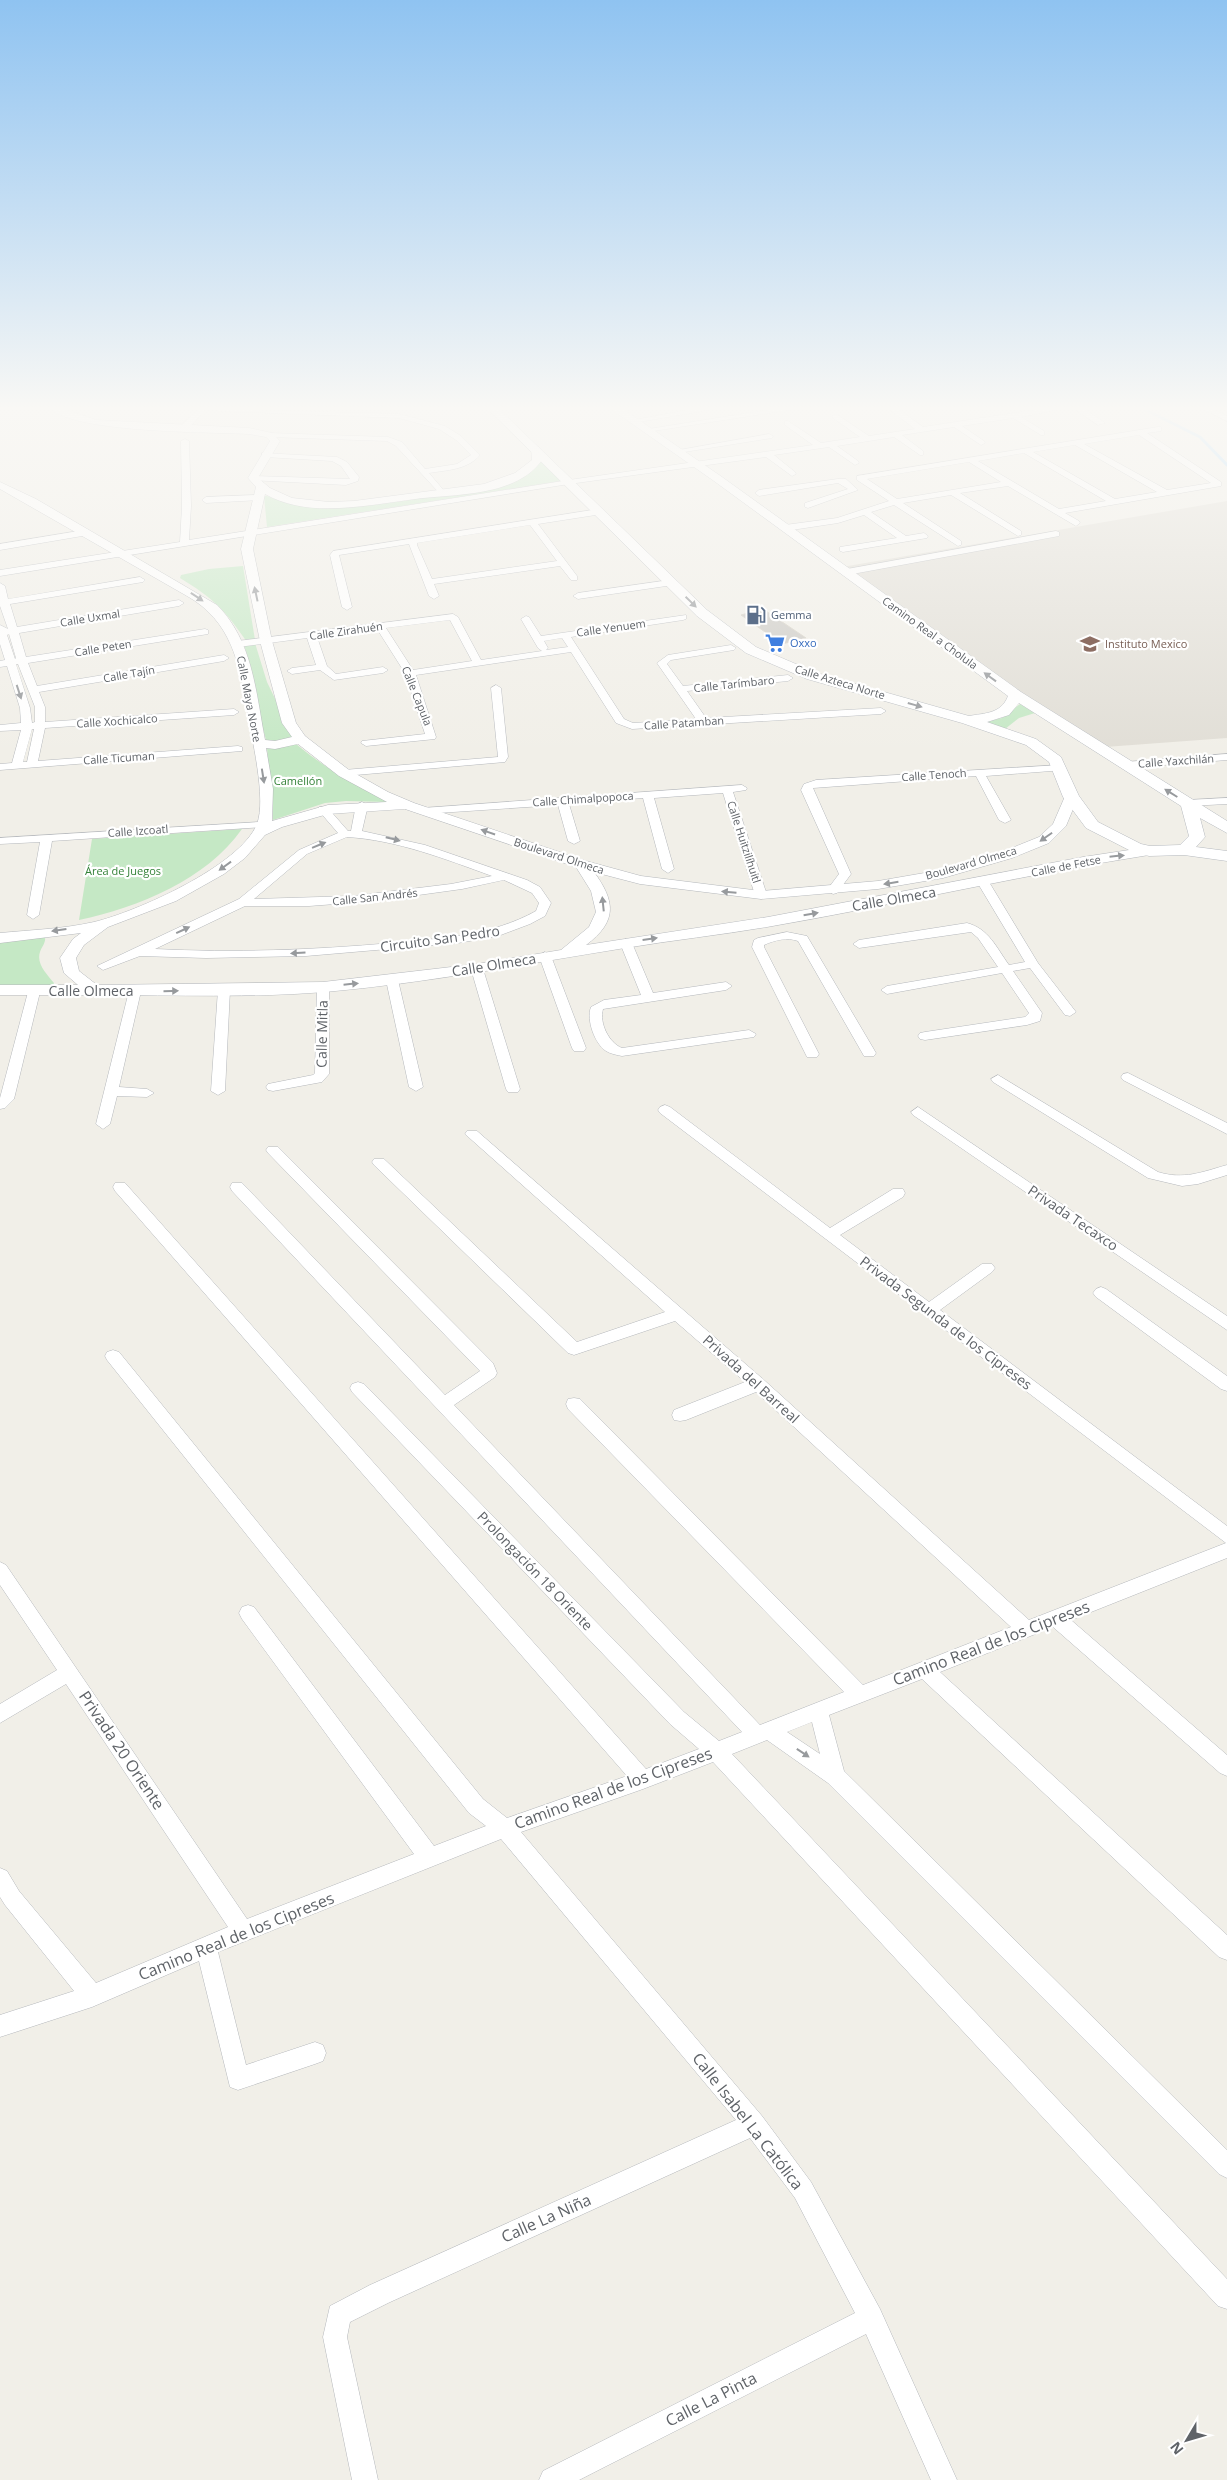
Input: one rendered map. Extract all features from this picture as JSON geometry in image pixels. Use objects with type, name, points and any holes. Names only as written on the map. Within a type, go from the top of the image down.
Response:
[{"type":"main road","name":"Calle Azteca Norte","points":[[612,525],[670,583],[728,634],[751,650],[812,676],[1012,734],[1044,749],[1060,768],[1071,797],[1092,825],[1135,847],[1149,852],[1184,850],[1227,856]]},
{"type":"main road","name":"Camino Real a Cholula","points":[[781,525],[1051,719],[1224,826]]},
{"type":"main road","points":[[967,720],[1006,712],[1012,706],[1016,695]]},
{"type":"main road","points":[[1012,734],[1013,725],[1024,719],[1051,719]]},
{"type":"main road","points":[[1184,850],[1197,837],[1188,803]]},
{"type":"street","name":"Calle Maya Norte","points":[[70,525],[125,554],[197,597],[216,611],[238,644],[254,713],[265,784],[267,826]]},
{"type":"street","points":[[184,545],[187,525]]},
{"type":"street","name":"Boulevard Olmeca","points":[[251,525],[247,549],[266,641],[284,712],[300,738],[344,773],[383,795],[409,806],[581,864],[640,880],[761,895],[833,890],[938,875],[1007,855],[1044,840],[1059,826],[1071,797]]},
{"type":"street","points":[[0,573],[310,525]]},
{"type":"street","points":[[347,607],[334,555],[340,552],[515,525]]},
{"type":"street","points":[[534,525],[574,578]]},
{"type":"street","points":[[785,528],[797,525]]},
{"type":"street","points":[[798,537],[814,525]]},
{"type":"street","points":[[883,525],[904,539]]},
{"type":"street","points":[[929,525],[958,543]]},
{"type":"street","points":[[1005,525],[1018,533]]},
{"type":"street","points":[[2,544],[85,533]]},
{"type":"street","points":[[847,572],[1056,534]]},
{"type":"street","points":[[852,536],[863,545]]},
{"type":"street","points":[[843,549],[924,536]]},
{"type":"street","points":[[413,541],[434,596]]},
{"type":"street","points":[[429,582],[563,563]]},
{"type":"street","points":[[2,602],[140,580]]},
{"type":"street","points":[[578,596],[670,583]]},
{"type":"street","points":[[0,586],[2,602],[14,630],[22,661],[40,707],[40,727],[32,765]]},
{"type":"street","name":"Calle Uxmal","points":[[0,631],[179,603]]},
{"type":"street","name":"Calle Zirahuén","points":[[238,644],[453,617],[478,663]]},
{"type":"street","name":"Calle Yenuem","points":[[538,639],[683,617]]},
{"type":"street","points":[[526,619],[546,654]]},
{"type":"street","name":"Calle Capula","points":[[366,743],[431,737],[410,673],[380,626]]},
{"type":"street","points":[[0,631],[5,663],[25,708],[27,727],[18,766]]},
{"type":"street","name":"Calle Peten","points":[[5,663],[205,632]]},
{"type":"street","name":"Calle Patamban","points":[[565,635],[620,721],[632,726],[882,710]]},
{"type":"street","points":[[311,636],[322,667],[334,677],[383,670]]},
{"type":"street","points":[[704,722],[662,663],[663,660],[731,648]]},
{"type":"street","points":[[410,673],[574,649]]},
{"type":"street","name":"Calle Tajín","points":[[34,690],[224,658]]},
{"type":"street","points":[[292,671],[322,667]]},
{"type":"street","name":"Calle Tarímbaro","points":[[680,689],[788,678]]},
{"type":"street","points":[[344,773],[501,760],[504,757],[496,688]]},
{"type":"street","name":"Calle Xochicalco","points":[[0,728],[40,727],[234,712]]},
{"type":"street","points":[[254,713],[284,712]]},
{"type":"street","points":[[258,743],[276,746],[300,738]]},
{"type":"street","name":"Calle Ticuman","points":[[0,767],[238,749]]},
{"type":"street","name":"Calle Yaxchilán","points":[[1126,765],[1227,757]]},
{"type":"street","name":"Calle Tenoch","points":[[833,890],[845,874],[807,790],[808,786],[979,772],[1060,768]]},
{"type":"street","points":[[979,772],[1005,820]]},
{"type":"street","name":"Calle Chimalpopoca","points":[[423,810],[742,788]]},
{"type":"street","name":"Calle Huitzilíhuitl","points":[[727,789],[761,895]]},
{"type":"street","points":[[648,794],[668,869]]},
{"type":"street","points":[[563,801],[574,841]]},
{"type":"street","points":[[1213,801],[1224,826]]},
{"type":"street","points":[[1188,803],[1227,801]]},
{"type":"street","points":[[96,992],[72,973],[68,958],[78,942],[106,924],[150,907],[196,885],[225,866],[267,826],[323,809],[362,805],[409,806]]},
{"type":"street","points":[[103,966],[139,952],[243,902],[303,852],[350,834],[362,805]]},
{"type":"street","points":[[323,809],[350,834]]},
{"type":"street","name":"Calle Izcoatl","points":[[0,841],[267,826]]},
{"type":"street","name":"Circuito San Pedro","points":[[139,952],[220,956],[351,950],[431,942],[501,931],[527,922],[541,912],[545,903],[536,890],[505,876],[390,838],[350,834]]},
{"type":"street","points":[[32,915],[47,838]]},
{"type":"street","name":"Calle de Fetse","points":[[983,882],[1083,862],[1149,852]]},
{"type":"street","points":[[565,953],[591,933],[604,913],[602,895],[581,864]]},
{"type":"street","name":"Calle San Andrés","points":[[243,902],[292,903],[375,898],[478,884],[505,876]]},
{"type":"street","points":[[983,882],[1033,964],[1070,1012]]},
{"type":"street","name":"Calle Olmeca","points":[[0,990],[96,992],[224,990],[323,987],[392,980],[477,969],[545,956],[768,922],[983,882]]},
{"type":"street","points":[[768,922],[777,938]]},
{"type":"street","points":[[0,938],[106,924]]},
{"type":"street","points":[[858,944],[967,928],[976,929],[982,934],[1036,1013],[1035,1018],[925,1036]]},
{"type":"street","points":[[812,1054],[758,947],[758,943],[763,940],[792,936],[803,939],[869,1053]]},
{"type":"street","points":[[626,943],[649,998]]},
{"type":"street","points":[[545,956],[580,1048]]},
{"type":"street","points":[[887,990],[1033,964]]},
{"type":"street","points":[[477,969],[513,1089]]},
{"type":"street","points":[[392,980],[416,1087]]},
{"type":"street","points":[[726,986],[604,1004],[597,1007],[595,1013],[606,1046],[612,1051],[622,1052],[749,1034]]},
{"type":"street","name":"Calle Mitla","points":[[273,1087],[317,1079],[322,1074],[323,987]]},
{"type":"street","points":[[218,1091],[224,990]]},
{"type":"street","points":[[103,1124],[135,991]]},
{"type":"street","points":[[1,1104],[8,1099],[34,992]]},
{"type":"street","points":[[1128,1077],[1227,1130]]},
{"type":"street","points":[[998,1079],[1153,1175],[1169,1181],[1186,1183],[1227,1170]]},
{"type":"street","points":[[110,1091],[147,1093]]},
{"type":"street","name":"Privada Segunda de los Cipreses","points":[[666,1110],[1227,1536]]},
{"type":"street","name":"Privada Tecaxco","points":[[918,1112],[1227,1324]]},
{"type":"street","name":"Privada del Barreal","points":[[472,1134],[758,1384],[1026,1629]]},
{"type":"street","points":[[274,1150],[487,1367],[489,1374],[444,1404]]},
{"type":"street","points":[[379,1162],[574,1349],[678,1314]]},
{"type":"street","points":[[120,1187],[643,1780]]},
{"type":"street","points":[[237,1187],[763,1733],[835,1776],[1227,2166]]},
{"type":"street","points":[[831,1234],[898,1193]]},
{"type":"street","points":[[929,1310],[987,1268]]},
{"type":"street","points":[[1101,1293],[1227,1385]]},
{"type":"street","name":"Calle Isabel La Católica","points":[[113,1356],[476,1806],[505,1828],[754,2124],[803,2190],[871,2318],[944,2480]]},
{"type":"street","points":[[680,1414],[758,1384]]},
{"type":"street","name":"Prolongación 18 Oriente","points":[[358,1388],[677,1718],[716,1750],[1227,2297]]},
{"type":"street","points":[[574,1404],[860,1695]]},
{"type":"street","name":"Camino Real de los Cipreses","points":[[0,2026],[92,1996],[243,1931],[505,1828],[643,1780],[1227,1550]]},
{"type":"street","name":"Privada 20 Oriente","points":[[0,1570],[243,1931]]},
{"type":"street","points":[[248,1613],[430,1858]]},
{"type":"street","points":[[1057,1618],[1227,1767]]},
{"type":"street","points":[[924,1669],[1227,1949]]},
{"type":"street","points":[[0,1714],[70,1672]]},
{"type":"street","points":[[818,1712],[835,1776]]},
{"type":"street","points":[[0,1878],[12,1898],[92,1996]]},
{"type":"street","points":[[206,1947],[238,2079],[315,2053]]},
{"type":"street","name":"Calle La Niña","points":[[364,2480],[335,2338],[339,2315],[379,2294],[754,2124]]},
{"type":"street","name":"Calle La Pinta","points":[[552,2480],[871,2318]]},
{"type":"shaded area","name":"Instituto Mexico","points":[[1089,525],[1227,525],[1227,738],[1105,747],[1021,692],[842,567]]},
{"type":"green space","points":[[267,525],[281,525],[267,527]]},
{"type":"green space","points":[[243,566],[255,640],[247,642],[218,606],[180,578],[181,575],[209,569]]},
{"type":"green space","name":"Camellón","points":[[255,643],[267,682],[294,738],[275,743],[266,740],[244,645]]},
{"type":"green space","points":[[1020,704],[1035,713],[1019,718],[1005,729],[985,722],[1002,718]]},
{"type":"green space","name":"Camellón","points":[[296,744],[329,768],[363,788],[388,799],[388,802],[346,801],[325,803],[273,820],[267,748]]},
{"type":"green space","name":"Área de Juegos","points":[[242,829],[210,863],[170,889],[125,907],[79,920],[92,839]]},
{"type":"green space","points":[[45,937],[39,956],[43,969],[54,983],[54,986],[0,987],[0,943]]},
{"type":"building","points":[[763,609],[806,638],[782,644],[741,615]]},
{"type":"place","name":"Gemma","points":[[756,615]]},
{"type":"place","name":"Oxxo","points":[[775,643]]},
{"type":"place","name":"Instituto Mexico","points":[[1090,644]]}]
